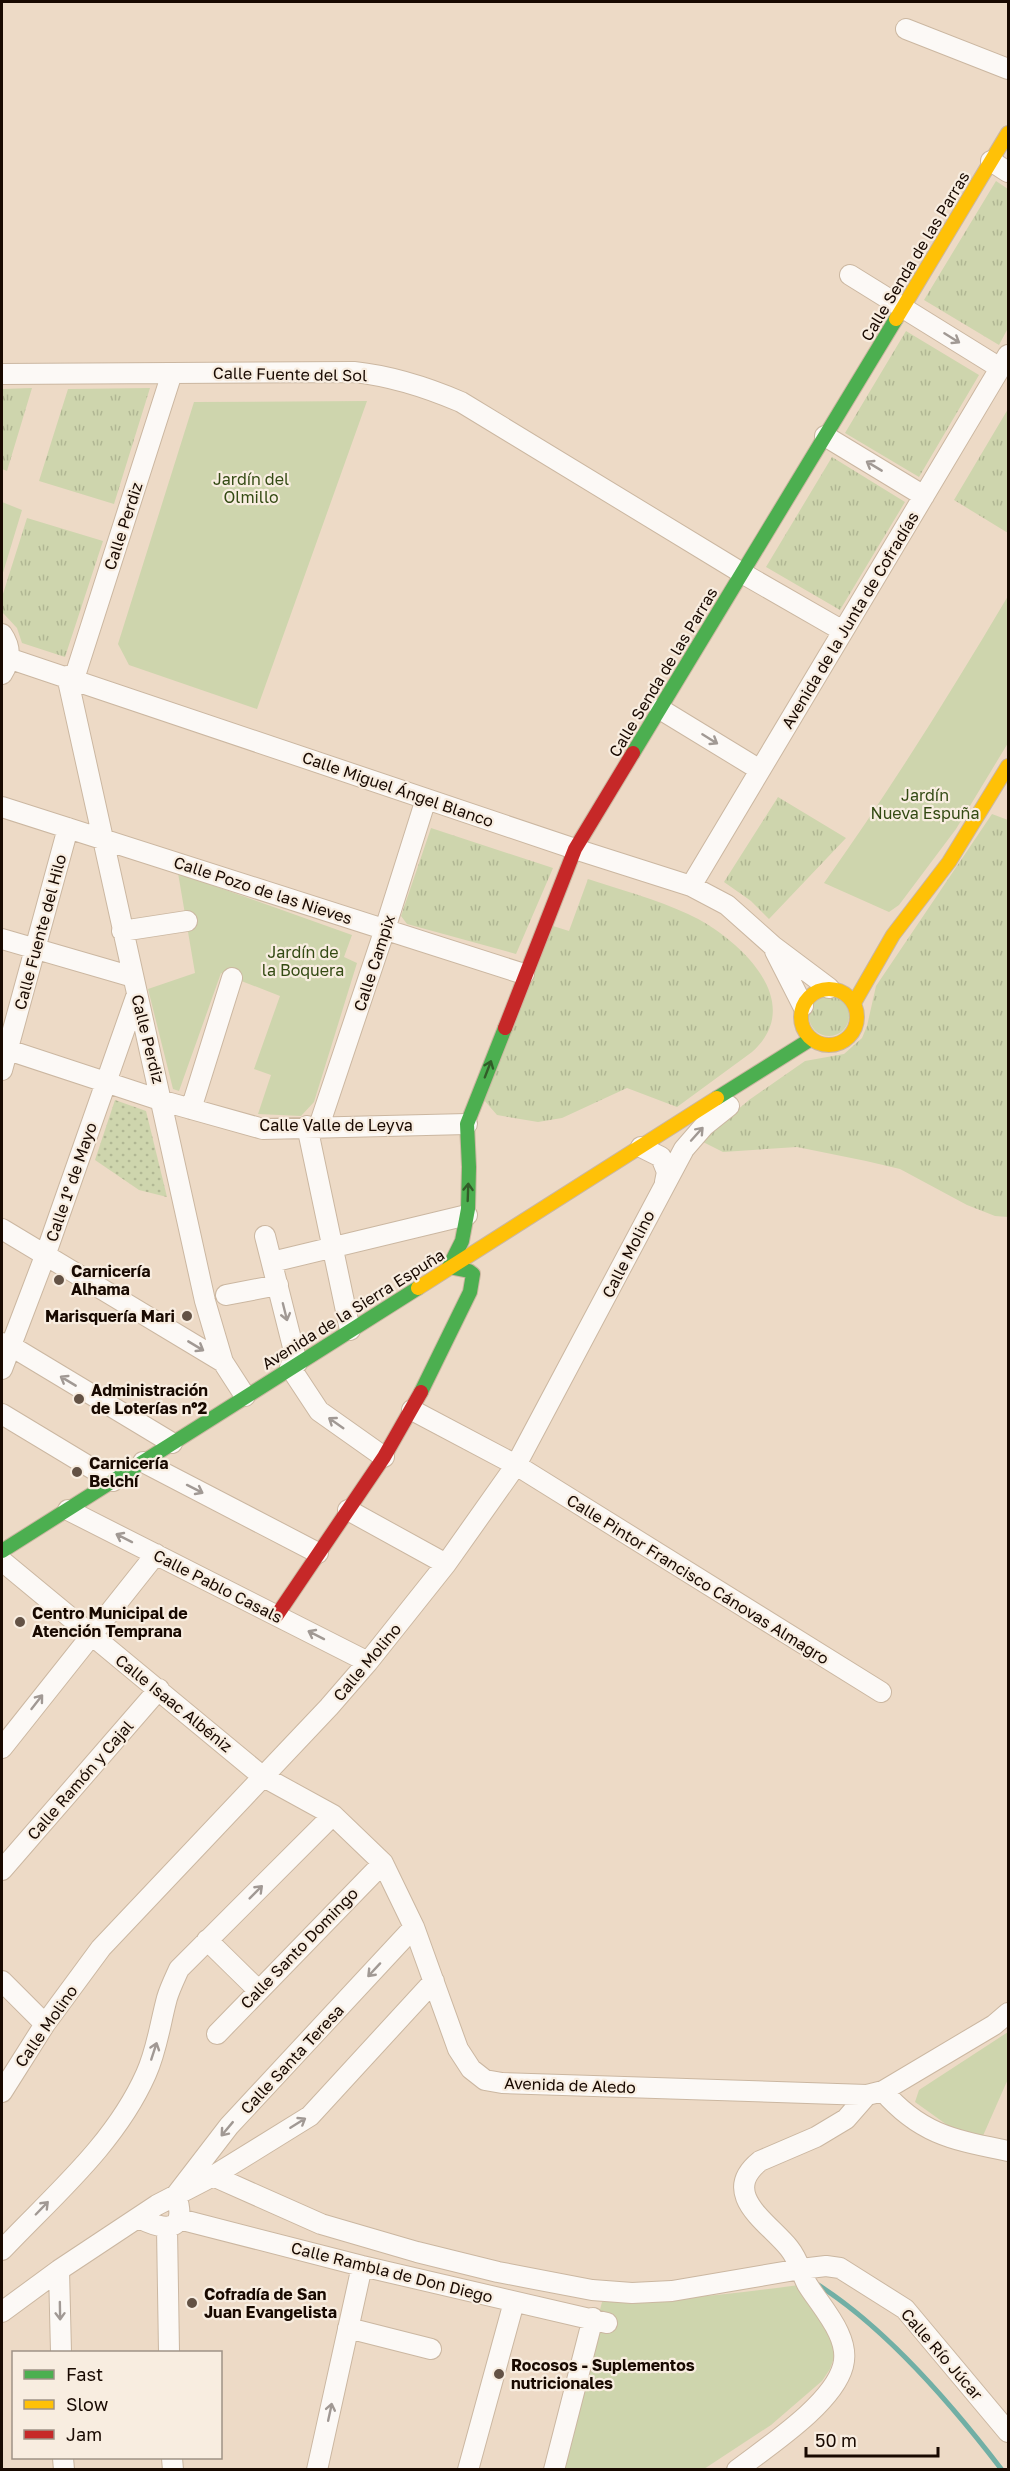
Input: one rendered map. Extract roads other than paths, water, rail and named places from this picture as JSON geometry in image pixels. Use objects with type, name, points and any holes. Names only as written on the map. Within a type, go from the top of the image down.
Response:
[{"type":"street","points":[[906,29],[1008,69]]},
{"type":"street","name":"Calle Senda de las Parras","points":[[449,1268],[462,1240],[467,1215],[470,1154],[467,1124],[575,849],[1008,133]]},
{"type":"street","points":[[991,161],[1008,172]]},
{"type":"street","points":[[850,275],[903,308],[1004,361]]},
{"type":"street","name":"Avenida de la Junta de Cofradías","points":[[691,886],[1004,361]]},
{"type":"street","name":"Calle Fuente del Sol","points":[[2,374],[354,372],[385,375],[421,385],[461,402],[742,573],[843,631]]},
{"type":"street","name":"Calle Perdiz","points":[[172,373],[70,678],[102,839],[163,1101],[205,1300],[223,1362],[244,1396]]},
{"type":"street","points":[[825,436],[924,496]]},
{"type":"street","points":[[2,634],[7,643],[5,666]]},
{"type":"street","name":"Calle Miguel Ángel Blanco","points":[[5,666],[70,678],[691,886],[727,905],[772,946],[834,986]]},
{"type":"street","points":[[660,709],[760,770]]},
{"type":"street","points":[[854,1003],[893,935],[949,862],[1008,766]]},
{"type":"street","name":"Calle Campix","points":[[350,1330],[331,1248],[313,1126],[385,929],[426,799]]},
{"type":"street","name":"Calle Pozo de las Nieves","points":[[2,807],[524,974]]},
{"type":"street","name":"Calle Fuente del Hilo","points":[[2,1070],[4,1049],[36,949],[68,828]]},
{"type":"street","points":[[122,931],[187,921]]},
{"type":"street","points":[[858,965],[893,935]]},
{"type":"street","points":[[2,939],[36,949],[135,986]]},
{"type":"street","name":"Calle Miguel Ángel Blanco","points":[[772,946],[802,1008]]},
{"type":"street","points":[[191,1109],[232,978]]},
{"type":"street","name":"Calle 1º de Mayo","points":[[2,1369],[6,1345],[45,1256],[106,1081],[135,986]]},
{"type":"street","points":[[787,1033],[802,1008],[813,993],[834,986],[849,996],[858,1012],[854,1031],[839,1044],[829,1046],[815,1041],[802,1026],[802,1008]]},
{"type":"street","name":"Avenida de la Sierra Espuña","points":[[2,1551],[641,1147],[721,1094],[815,1041]]},
{"type":"street","name":"Calle Molino","points":[[2,2092],[45,2024],[101,1948],[329,1707],[369,1662],[446,1563],[516,1466],[684,1149],[704,1126],[815,1041]]},
{"type":"street","name":"Avenida de la Sierra Espuña","points":[[721,1094],[772,1047]]},
{"type":"street","name":"Calle Valle de Leyva","points":[[4,1049],[163,1101],[263,1129],[467,1124]]},
{"type":"street","points":[[641,1147],[661,1157],[667,1172],[665,1182]]},
{"type":"street","points":[[272,1262],[467,1215]]},
{"type":"street","points":[[2,1229],[223,1362]]},
{"type":"street","points":[[265,1236],[278,1285],[294,1365],[319,1411],[384,1456]]},
{"type":"street","points":[[277,1615],[384,1456],[412,1410],[473,1280],[473,1274],[470,1271],[449,1268]]},
{"type":"street","points":[[226,1294],[278,1285]]},
{"type":"street","points":[[6,1345],[172,1443]]},
{"type":"street","name":"Calle Pintor Francisco Cánovas Almagro","points":[[412,1410],[516,1466],[881,1692]]},
{"type":"street","points":[[2,1414],[113,1481]]},
{"type":"street","points":[[143,1462],[318,1553]]},
{"type":"street","name":"Calle Pablo Casals","points":[[68,1510],[369,1662]]},
{"type":"street","points":[[348,1510],[446,1563]]},
{"type":"street","points":[[2,1748],[156,1554]]},
{"type":"street","name":"Calle Isaac Albéniz","points":[[2,1562],[262,1776]]},
{"type":"street","name":"Calle Ramón y Cajal","points":[[2,1870],[159,1689]]},
{"type":"street","name":"Avenida de Aledo","points":[[262,1776],[333,1815],[383,1863],[414,1927],[458,2049],[471,2069],[485,2080],[526,2084],[875,2093]]},
{"type":"street","points":[[2,2250],[98,2149],[126,2112],[147,2072],[159,2036],[168,1997],[179,1969],[333,1815]]},
{"type":"street","name":"Calle Santo Domingo","points":[[217,2034],[383,1863]]},
{"type":"street","name":"Calle Santa Teresa","points":[[176,2195],[229,2126],[414,1927]]},
{"type":"street","points":[[207,1940],[258,1990]]},
{"type":"street","points":[[2,1981],[45,2024]]},
{"type":"street","points":[[2,2312],[59,2270],[139,2218],[213,2176],[310,2116],[434,1981]]},
{"type":"street","points":[[737,2469],[810,2411],[831,2389],[843,2366],[845,2355],[841,2340],[806,2282],[788,2246],[767,2226],[747,2200],[744,2181],[752,2167],[760,2161],[816,2137],[846,2119],[875,2093],[994,2025],[1008,2013]]},
{"type":"street","points":[[875,2093],[919,2125],[953,2139],[1008,2151]]},
{"type":"street","name":"Calle Rambla de Don Diego","points":[[213,2176],[321,2224],[498,2272],[592,2290],[632,2293],[672,2291],[801,2268]]},
{"type":"street","points":[[169,2351],[173,2224],[181,2210],[176,2195]]},
{"type":"street","name":"Calle Rambla de Don Diego","points":[[139,2218],[156,2227],[173,2224],[600,2321],[554,2469]]},
{"type":"street","points":[[317,2469],[362,2266]]},
{"type":"street","name":"Calle Río Júcar","points":[[801,2268],[826,2266],[840,2268],[905,2309],[1008,2432]]},
{"type":"street","points":[[59,2270],[61,2351]]},
{"type":"street","points":[[468,2469],[514,2302]]},
{"type":"street","points":[[348,2328],[431,2349]]},
{"type":"waterway","points":[[815,2283],[841,2300],[866,2321],[916,2368],[1002,2470]]},
{"type":"place","name":"Carnicería Alhama","points":[[59,1280]]},
{"type":"place","name":"Marisquería Mari","points":[[187,1316]]},
{"type":"place","name":"Administración de Loterías nº2","points":[[79,1399]]},
{"type":"place","name":"Carnicería Belchí","points":[[77,1472]]},
{"type":"place","name":"Centro Municipal de Atención Temprana","points":[[20,1622]]},
{"type":"place","name":"Cofradía de San Juan Evangelista","points":[[192,2303]]},
{"type":"place","name":"Rocosos - Suplementos nutricionales","points":[[499,2374]]},
{"type":"park label","name":"Jardín del Olmillo","points":[[251,488]]},
{"type":"park label","name":"Jardín Nueva Espuña","points":[[925,804]]},
{"type":"park label","name":"Jardín de la Boquera","points":[[303,961]]}]
